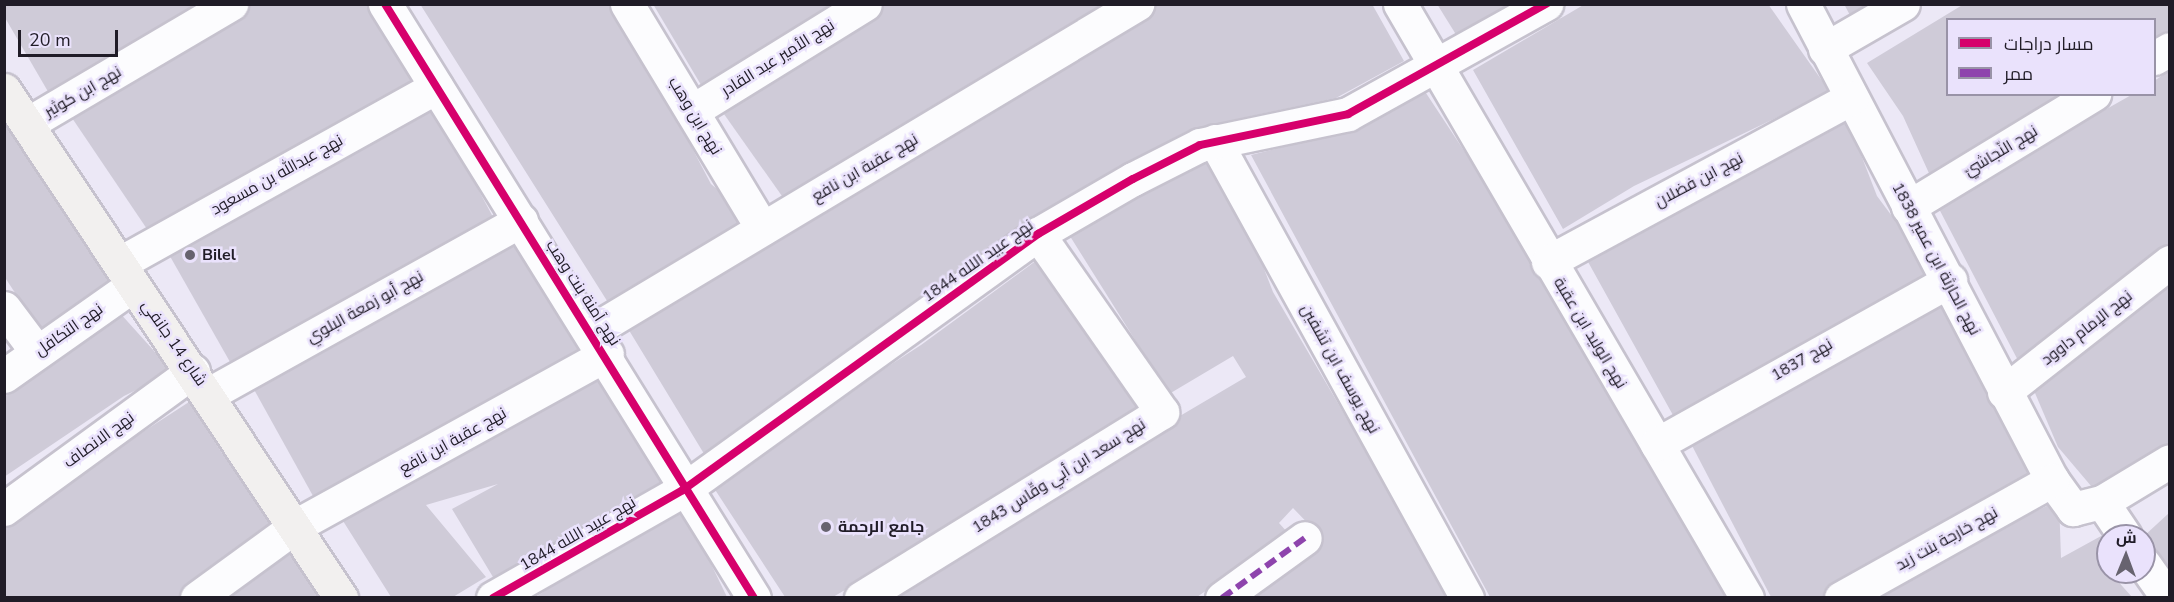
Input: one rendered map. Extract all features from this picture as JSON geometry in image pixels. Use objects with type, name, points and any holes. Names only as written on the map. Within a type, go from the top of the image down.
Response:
[{"type":"street","name":"نهج ابن كوثير","points":[[27,124],[231,4]]},
{"type":"street","name":"نهج آمنة بنت وهب","points":[[385,4],[599,343],[683,490],[754,597]]},
{"type":"street","name":"نهج ابن وهب","points":[[627,4],[762,228]]},
{"type":"street","name":"نهج الأمير عبد القادر","points":[[692,111],[865,4]]},
{"type":"street","name":"نهج عقبة ابن نافع","points":[[198,597],[297,525],[599,343],[762,228],[1137,4]]},
{"type":"street","name":"نهج الوليد ابن عقبة","points":[[1400,4],[1548,262],[1747,597]]},
{"type":"street","name":"نهج عبيد اللله 1844","points":[[493,597],[683,490],[1038,234],[1175,157],[1215,141],[1348,114],[1546,4]]},
{"type":"street","name":"نهج الحارثة ابن عمير 1838","points":[[1803,4],[1908,207],[1950,280],[2004,392],[2052,480],[2110,524]]},
{"type":"street","points":[[1825,49],[1903,4]]},
{"type":"street","points":[[2156,57],[2169,49]]},
{"type":"street","name":"نهج عبدالله بن مسعود","points":[[126,274],[436,87]]},
{"type":"street","name":"شارع 14 جانفي","points":[[4,90],[297,525],[340,597]]},
{"type":"street","name":"نهج النّجاشيّ","points":[[1908,207],[2091,96]]},
{"type":"street","name":"نهج ابن فضلان","points":[[1548,262],[1851,98]]},
{"type":"street","name":"نهج يوسف ابن تشفين","points":[[1215,141],[1467,597]]},
{"type":"street","name":"نهج أبو زمعة البلوي","points":[[201,382],[521,220]]},
{"type":"street","name":"نهج سعد ابن أبي وقّاس 1843","points":[[861,597],[1162,412],[1038,234]]},
{"type":"street","name":"نهج الإمام داوود","points":[[2004,392],[2169,262]]},
{"type":"street","name":"نهج التكافل","points":[[4,376],[37,352],[126,274]]},
{"type":"street","name":"نهج 1837","points":[[1656,444],[1950,280]]},
{"type":"street","points":[[4,308],[37,352]]},
{"type":"street","name":"نهج الانصاف","points":[[4,509],[201,382]]},
{"type":"street","points":[[2088,506],[2169,461]]},
{"type":"street","name":"نهج خارجة بنت زيد","points":[[1841,597],[2052,480]]},
{"type":"street","points":[[1222,597],[1305,538]]},
{"type":"street","points":[[2156,580],[2168,597]]},
{"type":"building","points":[[4,4],[215,4],[50,95],[4,16]]},
{"type":"building","points":[[249,4],[369,4],[418,85],[149,232],[68,112]]},
{"type":"building","points":[[420,4],[616,4],[711,184],[749,216],[609,304]]},
{"type":"building","points":[[653,4],[854,4],[704,90]]},
{"type":"building","points":[[885,4],[1114,4],[789,206],[719,107]]},
{"type":"building","points":[[1150,4],[1372,4],[1404,61],[1336,98],[1223,122],[1103,183],[709,462],[627,327]]},
{"type":"building","points":[[1437,4],[1524,4],[1460,41]]},
{"type":"building","points":[[1585,4],[1768,4],[1830,92],[1634,186],[1563,229],[1473,70]]},
{"type":"building","points":[[1844,4],[1884,4],[1852,19]]},
{"type":"building","points":[[1964,4],[2169,4],[2169,41],[2156,49],[2156,18],[1946,18],[1946,96],[2070,96],[1933,182],[1903,116],[1867,63]]},
{"type":"building","points":[[2169,71],[2169,253],[2023,370],[1937,205],[2129,96],[2156,96],[2156,80]]},
{"type":"building","points":[[1424,90],[1505,213],[1564,321],[1603,373],[1734,597],[1490,597],[1251,155],[1361,128]]},
{"type":"building","points":[[433,105],[493,217],[454,246],[234,369],[167,251]]},
{"type":"building","points":[[4,111],[116,287],[42,334],[4,276]]},
{"type":"building","points":[[1844,111],[1877,196],[1935,274],[1674,417],[1582,251]]},
{"type":"building","points":[[1205,156],[1256,248],[1273,292],[1451,597],[1236,597],[1323,539],[1293,508],[1279,523],[1288,533],[1197,597],[873,597],[1246,377],[1233,356],[1169,394],[1068,233]]},
{"type":"building","points":[[520,232],[586,351],[316,501],[250,382]]},
{"type":"building","points":[[1037,260],[1154,408],[833,597],[785,597],[710,482],[921,345]]},
{"type":"building","points":[[2169,272],[2169,445],[2097,493],[2058,447],[2032,386]]},
{"type":"building","points":[[1939,297],[2040,474],[1822,597],[1771,597],[1688,438]]},
{"type":"building","points":[[119,312],[173,372],[124,396],[4,477],[4,397]]},
{"type":"building","points":[[606,365],[672,487],[580,543],[531,551],[496,582],[452,509],[498,484],[426,505],[486,577],[453,597],[391,597],[338,513]]},
{"type":"building","points":[[189,402],[226,459],[282,520],[183,597],[4,597],[4,522]]},
{"type":"building","points":[[2059,500],[2061,558],[2096,539],[2096,584],[2120,584],[2132,597],[1860,597]]},
{"type":"building","points":[[682,504],[727,597],[536,597],[579,568]]},
{"type":"building","points":[[2169,513],[2169,566],[2156,550],[2156,525]]},
{"type":"building","points":[[292,543],[331,597],[207,597]]},
{"type":"marked path","points":[[1222,598],[1305,538]]},
{"type":"cycle path","points":[[385,4],[754,598]]},
{"type":"cycle path","points":[[493,598],[683,490],[1038,234],[1133,179],[1200,145],[1348,114],[1546,4]]},
{"type":"place","name":"Bilel","points":[[190,255]]},
{"type":"place","name":"جامع الرحمة","points":[[826,527]]}]
